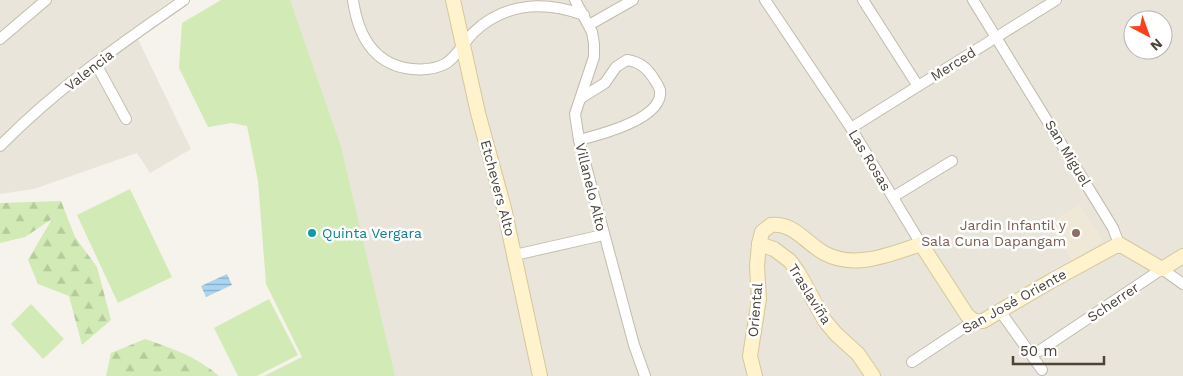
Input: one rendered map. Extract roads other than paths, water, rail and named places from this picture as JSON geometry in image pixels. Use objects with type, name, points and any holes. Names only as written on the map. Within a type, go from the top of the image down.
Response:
[{"type":"street","points":[[0,39],[46,0]]},
{"type":"street","name":"Valencia","points":[[0,146],[19,126],[96,64],[184,0]]},
{"type":"street","points":[[353,0],[360,30],[370,47],[384,61],[402,68],[422,70],[446,63],[474,32],[503,13],[525,7],[544,6],[564,8],[586,20],[633,0]]},
{"type":"street","name":"Etchevers Alto","points":[[453,0],[478,113],[498,181],[540,376]]},
{"type":"street","name":"Villanelo Alto","points":[[575,0],[592,32],[594,57],[582,98],[575,114],[579,140],[603,235],[634,345],[645,376]]},
{"type":"street","name":"Las Rosas","points":[[765,0],[851,128],[921,244],[967,315],[974,321]]},
{"type":"street","points":[[863,0],[918,86]]},
{"type":"street","name":"San Miguel","points":[[973,0],[1113,228],[1119,244]]},
{"type":"street","name":"Merced","points":[[851,128],[1056,0]]},
{"type":"street","points":[[579,140],[622,127],[635,121],[650,111],[658,101],[660,90],[654,78],[645,68],[638,62],[627,60],[616,67],[605,83],[582,98]]},
{"type":"street","points":[[96,64],[126,119]]},
{"type":"street","points":[[893,197],[952,161]]},
{"type":"street","points":[[759,244],[760,237],[765,228],[778,224],[792,229],[826,254],[841,258],[878,259],[921,244]]},
{"type":"street","points":[[515,255],[603,235]]},
{"type":"street","name":"Oriental","points":[[754,376],[750,356],[758,299],[757,266],[759,244]]},
{"type":"street","name":"Traslaviña","points":[[759,244],[774,249],[790,261],[825,321],[858,354],[873,376]]},
{"type":"street","points":[[1119,244],[1162,269],[1183,284]]},
{"type":"street","name":"San José Oriente","points":[[912,362],[974,321],[983,321],[1119,244]]},
{"type":"street","points":[[1162,269],[1183,256]]},
{"type":"street","name":"Scherrer","points":[[1039,351],[1162,269]]},
{"type":"street","points":[[1000,311],[1042,370]]},
{"type":"water","points":[[227,274],[232,285],[206,297],[201,286]]},
{"type":"place","name":"Quinta Vergara","points":[[312,233]]},
{"type":"place","name":"Jardin Infantil y Sala Cuna Dapangam","points":[[1076,233]]}]
